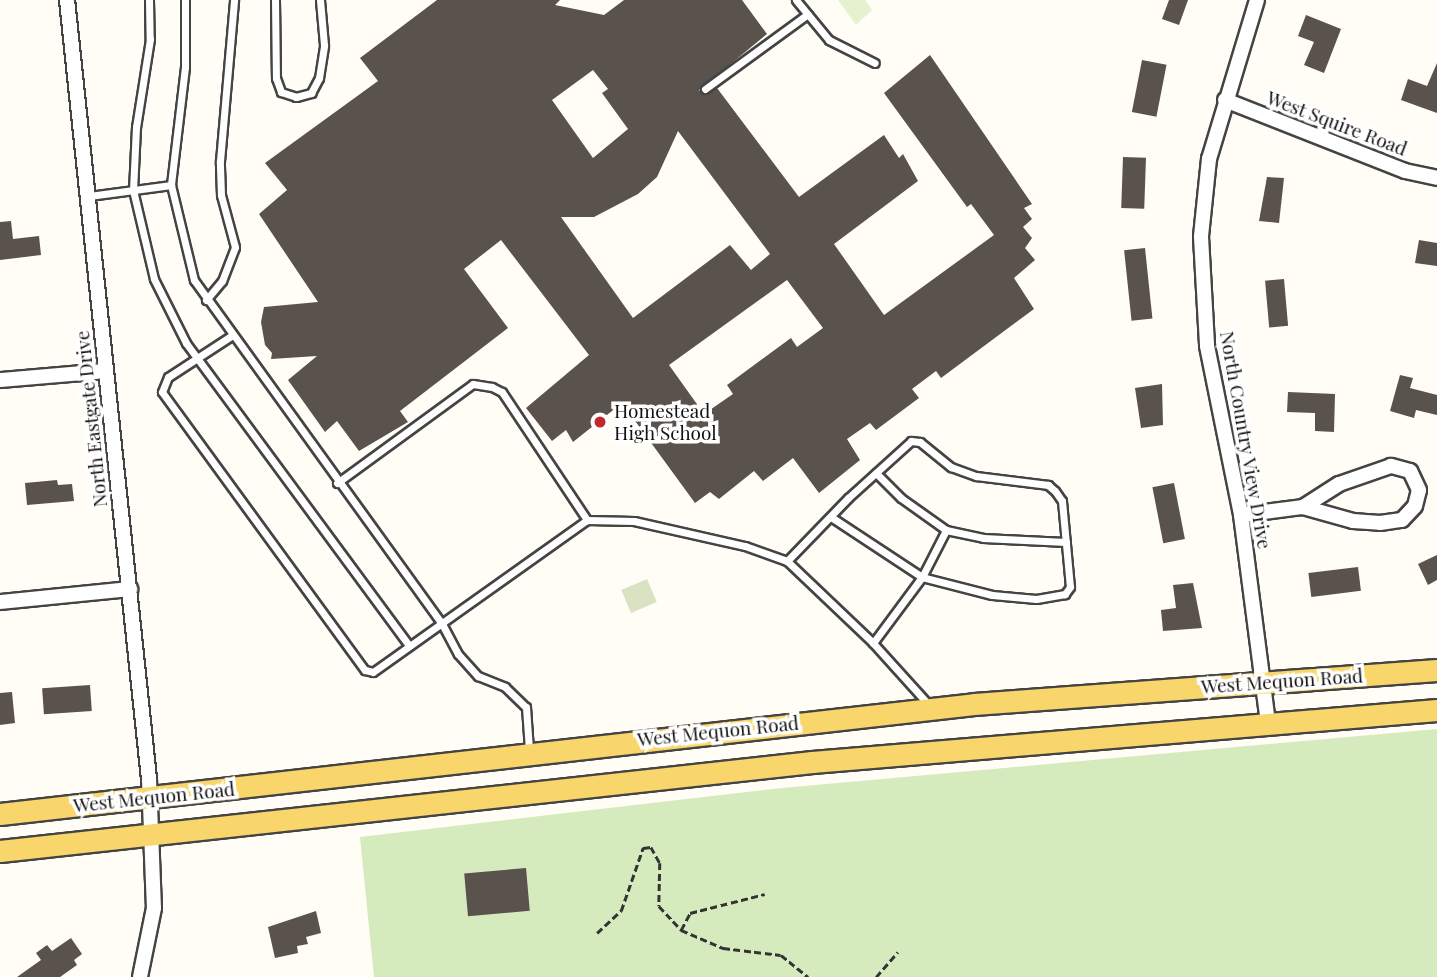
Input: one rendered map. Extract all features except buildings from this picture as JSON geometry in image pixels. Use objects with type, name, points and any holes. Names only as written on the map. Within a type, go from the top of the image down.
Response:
[{"type":"main road","name":"West Mequon Road","points":[[0,814],[529,752],[932,709],[1437,670]]},
{"type":"main road","name":"West Mequon Road","points":[[0,851],[812,762],[1437,710]]},
{"type":"street","name":"North Eastgate Drive","points":[[67,0],[130,589],[153,833],[154,908],[140,977]]},
{"type":"street","name":"North Country View Drive","points":[[1256,0],[1209,159],[1201,237],[1208,346],[1241,516],[1266,682],[1268,724]]},
{"type":"street","name":"West Squire Road","points":[[1225,100],[1405,171],[1437,178]]},
{"type":"street","points":[[0,380],[105,371]]},
{"type":"street","points":[[1241,516],[1303,507],[1353,521],[1380,523],[1402,520],[1415,506],[1419,490],[1410,471],[1391,467],[1339,484],[1303,507]]},
{"type":"street","points":[[0,602],[130,589]]},
{"type":"lane","points":[[149,0],[150,39],[136,128],[133,190],[154,278],[197,358],[409,646]]},
{"type":"lane","points":[[185,0],[185,67],[171,185],[182,244],[206,300],[441,622],[458,654],[478,676],[505,687],[526,707],[529,752]]},
{"type":"lane","points":[[206,300],[222,281],[236,247],[221,195],[220,160],[234,0]]},
{"type":"lane","points":[[275,0],[276,78],[281,92],[296,97],[311,93],[319,78],[324,45],[320,0]]},
{"type":"lane","points":[[796,0],[829,40],[874,63]]},
{"type":"lane","points":[[705,89],[808,14]]},
{"type":"lane","points":[[89,196],[171,185]]},
{"type":"lane","points":[[231,336],[168,377],[162,393],[365,670],[373,671],[587,520],[634,521],[745,546],[787,561],[873,643],[932,709]]},
{"type":"lane","points":[[337,483],[473,384],[492,387],[502,393],[587,520]]},
{"type":"lane","points":[[787,561],[831,517],[876,473],[911,441],[920,442],[951,467],[976,476],[1048,485],[1062,501],[1070,587],[1065,594],[1036,599],[992,596],[922,577],[831,517]]},
{"type":"lane","points":[[876,473],[901,498],[946,530],[983,538],[1066,542]]},
{"type":"lane","points":[[873,643],[922,577],[946,530]]},
{"type":"path","points":[[597,933],[621,911],[646,847],[656,850],[659,859],[659,906],[681,930],[723,948],[781,955],[808,977]]},
{"type":"path","points":[[681,930],[690,913],[765,894]]},
{"type":"path","points":[[876,977],[898,952]]},
{"type":"green space","points":[[838,0],[865,0],[872,10],[856,25]]},
{"type":"green space","points":[[647,579],[657,602],[631,613],[621,590]]},
{"type":"green space","points":[[1437,729],[1437,977],[374,977],[360,837],[782,788]]},
{"type":"place","name":"Homestead High School","points":[[600,422]]}]
